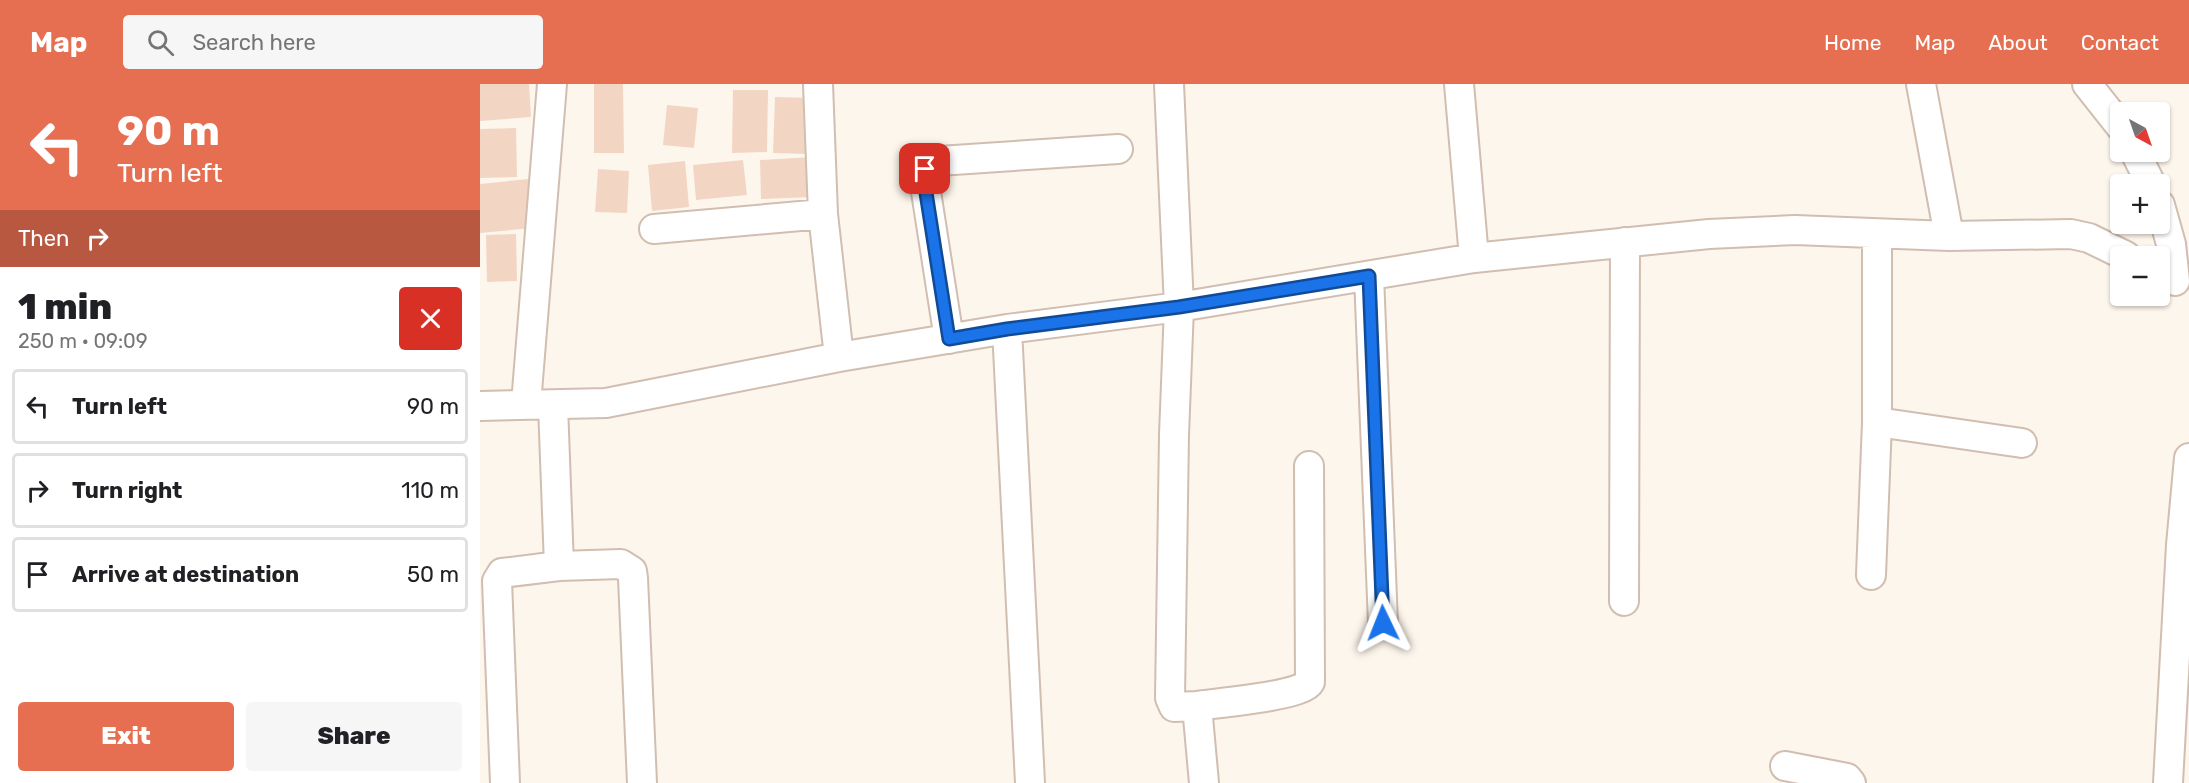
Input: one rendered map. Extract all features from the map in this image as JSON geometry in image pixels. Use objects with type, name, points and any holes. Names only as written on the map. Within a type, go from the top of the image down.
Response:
[{"type":"street","points":[[552,84],[540,404],[559,566]]},
{"type":"street","points":[[818,84],[823,214],[839,357]]},
{"type":"street","points":[[1169,84],[1179,307],[1174,435],[1170,698],[1174,706],[1197,706],[1287,693],[1305,689],[1310,682],[1309,466]]},
{"type":"street","points":[[1460,84],[1474,258]]},
{"type":"street","points":[[1921,84],[1949,236]]},
{"type":"street","points":[[2087,84],[2110,113]]},
{"type":"street","points":[[949,339],[924,180],[928,164],[939,161],[1118,149]]},
{"type":"street","points":[[654,229],[823,214]]},
{"type":"street","points":[[480,406],[606,403],[839,357],[1007,329],[1179,307],[1474,258],[1625,242],[1708,234],[1795,230],[1949,236],[2071,234],[2089,238],[2110,248]]},
{"type":"street","points":[[1871,575],[1877,422],[1877,234]]},
{"type":"street","points":[[2168,234],[2175,280]]},
{"type":"street","points":[[1624,601],[1625,242]]},
{"type":"street","points":[[1369,276],[1383,623]]},
{"type":"street","points":[[1007,329],[1030,783]]},
{"type":"street","points":[[1877,422],[2022,443]]},
{"type":"street","points":[[2168,783],[2181,545],[2189,458]]},
{"type":"street","points":[[505,783],[497,581],[502,573],[559,566],[621,564],[632,571],[642,783]]},
{"type":"street","points":[[1197,706],[1204,783]]},
{"type":"street","points":[[1785,766],[1846,778],[1851,783]]},
{"type":"building","points":[[480,84],[529,84],[531,117],[480,121]]},
{"type":"building","points":[[594,84],[623,84],[624,153],[594,153]]},
{"type":"building","points":[[733,90],[768,90],[767,152],[732,153]]},
{"type":"building","points":[[775,97],[810,98],[808,154],[773,153]]},
{"type":"building","points":[[667,105],[698,108],[694,148],[663,145]]},
{"type":"building","points":[[516,128],[517,177],[480,178],[480,129]]},
{"type":"building","points":[[812,157],[814,197],[761,199],[760,160]]},
{"type":"building","points":[[743,160],[747,195],[696,200],[693,165]]},
{"type":"building","points":[[685,161],[689,207],[652,211],[648,165]]},
{"type":"building","points":[[598,169],[629,171],[627,213],[595,212]]},
{"type":"building","points":[[528,179],[533,228],[480,233],[480,184]]},
{"type":"building","points":[[516,234],[517,281],[487,282],[486,235]]},
{"type":"route","points":[[925,169],[924,180],[949,339],[1007,329],[1179,307],[1369,276],[1383,623]]}]
